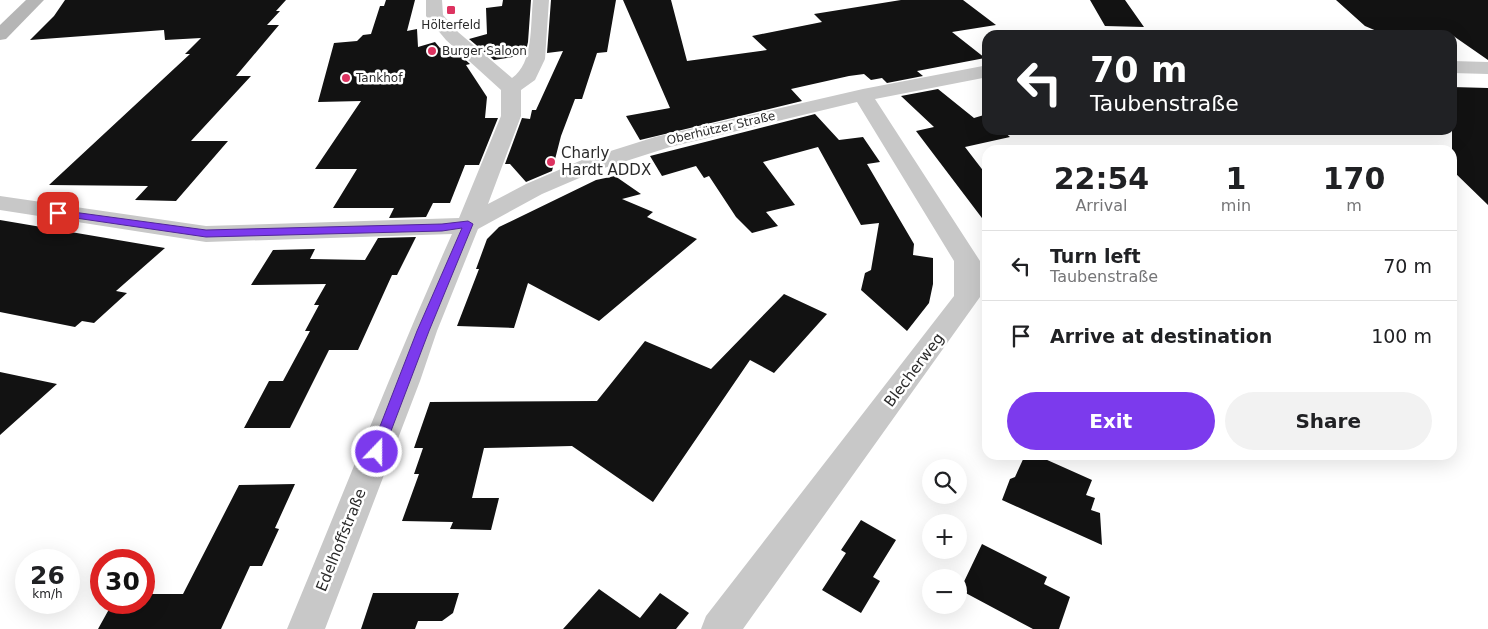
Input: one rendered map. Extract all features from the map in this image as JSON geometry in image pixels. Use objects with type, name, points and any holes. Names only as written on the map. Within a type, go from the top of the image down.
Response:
[{"type":"main road","points":[[0,35],[36,0]]},
{"type":"street","points":[[434,0],[435,16],[452,36],[511,88],[528,76],[536,59],[541,0]]},
{"type":"street","points":[[1457,67],[1488,68]]},
{"type":"street","name":"Oberhützer Straße","points":[[468,224],[534,189],[590,165],[663,142],[863,94],[982,72]]},
{"type":"street","name":"Edelhoffstraße","points":[[306,629],[405,381],[423,331],[511,116],[511,88]]},
{"type":"street","name":"Blecherweg","points":[[720,629],[967,297],[967,261],[863,94]]},
{"type":"street","points":[[0,203],[206,234],[432,228],[468,224]]},
{"type":"building","points":[[65,0],[286,0],[276,11],[280,11],[267,25],[279,25],[236,76],[251,76],[191,141],[228,141],[176,201],[135,200],[148,186],[49,185],[190,54],[185,54],[201,38],[165,40],[164,30],[30,40],[54,16]]},
{"type":"building","points":[[386,0],[415,0],[407,31],[417,29],[418,47],[435,42],[440,48],[449,45],[470,64],[466,65],[487,97],[485,118],[498,118],[479,165],[465,165],[450,203],[433,203],[426,217],[389,218],[394,208],[333,208],[357,169],[315,169],[361,101],[318,102],[334,43],[357,41],[363,35],[371,34],[380,6],[384,6]]},
{"type":"building","points":[[503,0],[531,0],[528,42],[525,55],[494,60],[469,39],[487,34],[486,8],[502,6]]},
{"type":"building","points":[[551,0],[616,0],[607,52],[597,53],[582,99],[575,99],[561,136],[552,171],[526,182],[510,164],[505,164],[522,118],[530,119],[532,110],[536,110],[563,51],[547,53]]},
{"type":"building","points":[[623,0],[671,0],[687,61],[767,50],[752,36],[822,22],[814,14],[901,0],[963,0],[996,25],[952,32],[982,56],[982,59],[917,71],[923,76],[887,83],[882,78],[871,80],[864,74],[791,89],[802,101],[640,140],[626,116],[670,108]]},
{"type":"building","points":[[1090,0],[1125,0],[1144,27],[1105,26]]},
{"type":"building","points":[[1336,0],[1488,0],[1488,60],[1457,38],[1457,30],[1374,30],[1365,26]]},
{"type":"building","points":[[1457,87],[1488,88],[1488,205],[1457,175],[1457,145],[1452,145],[1452,135],[1457,135]]},
{"type":"building","points":[[938,89],[974,118],[982,116],[982,135],[1008,135],[1010,137],[965,147],[982,169],[982,218],[916,131],[934,127],[901,96]]},
{"type":"building","points":[[815,114],[839,140],[863,137],[880,162],[867,164],[914,244],[913,255],[933,258],[933,284],[929,303],[907,331],[861,290],[865,273],[871,270],[879,223],[861,225],[818,147],[763,162],[795,205],[766,212],[778,226],[752,233],[736,217],[709,176],[704,178],[696,166],[662,176],[650,156]]},
{"type":"building","points":[[615,176],[641,194],[622,199],[653,212],[647,217],[697,239],[599,321],[528,283],[514,328],[457,326],[479,269],[476,269],[487,239],[499,227],[596,180]]},
{"type":"building","points":[[0,220],[165,248],[116,291],[127,293],[94,323],[82,321],[75,327],[0,312]]},
{"type":"building","points":[[416,237],[397,275],[392,275],[358,350],[329,350],[290,428],[244,428],[269,381],[283,381],[310,331],[305,331],[319,305],[314,305],[326,284],[251,285],[273,250],[315,249],[310,259],[365,260],[378,238]]},
{"type":"building","points":[[784,294],[827,314],[774,373],[750,360],[653,502],[572,446],[484,448],[472,498],[499,498],[491,530],[450,529],[453,522],[402,521],[419,474],[414,474],[423,448],[414,448],[430,402],[597,401],[645,341],[711,369]]},
{"type":"building","points":[[0,372],[57,384],[0,435]]},
{"type":"building","points":[[1023,460],[1047,460],[1092,480],[1086,495],[1095,498],[1091,510],[1100,513],[1102,545],[1002,500],[1010,479],[1015,477]]},
{"type":"building","points":[[295,484],[275,528],[279,529],[262,566],[250,566],[221,629],[98,629],[106,614],[155,614],[155,594],[183,594],[239,485]]},
{"type":"building","points":[[861,520],[896,540],[873,577],[880,581],[861,613],[822,590],[846,553],[841,550]]},
{"type":"building","points":[[982,544],[1047,577],[1044,584],[1070,597],[1059,629],[1033,629],[967,594],[967,575]]},
{"type":"building","points":[[599,589],[640,618],[660,593],[689,613],[676,629],[563,629]]},
{"type":"building","points":[[373,593],[459,593],[453,613],[442,621],[418,621],[415,629],[361,629]]},
{"type":"place","name":"Hölterfeld","points":[[451,10]]},
{"type":"place","name":"Burger Saloon","points":[[432,51]]},
{"type":"place","name":"Tankhof","points":[[346,78]]},
{"type":"place","name":"Charly Hardt ADDX","points":[[551,162]]},
{"type":"route","points":[[58,213],[206,234],[442,227],[468,224],[423,331],[377,452]]}]
